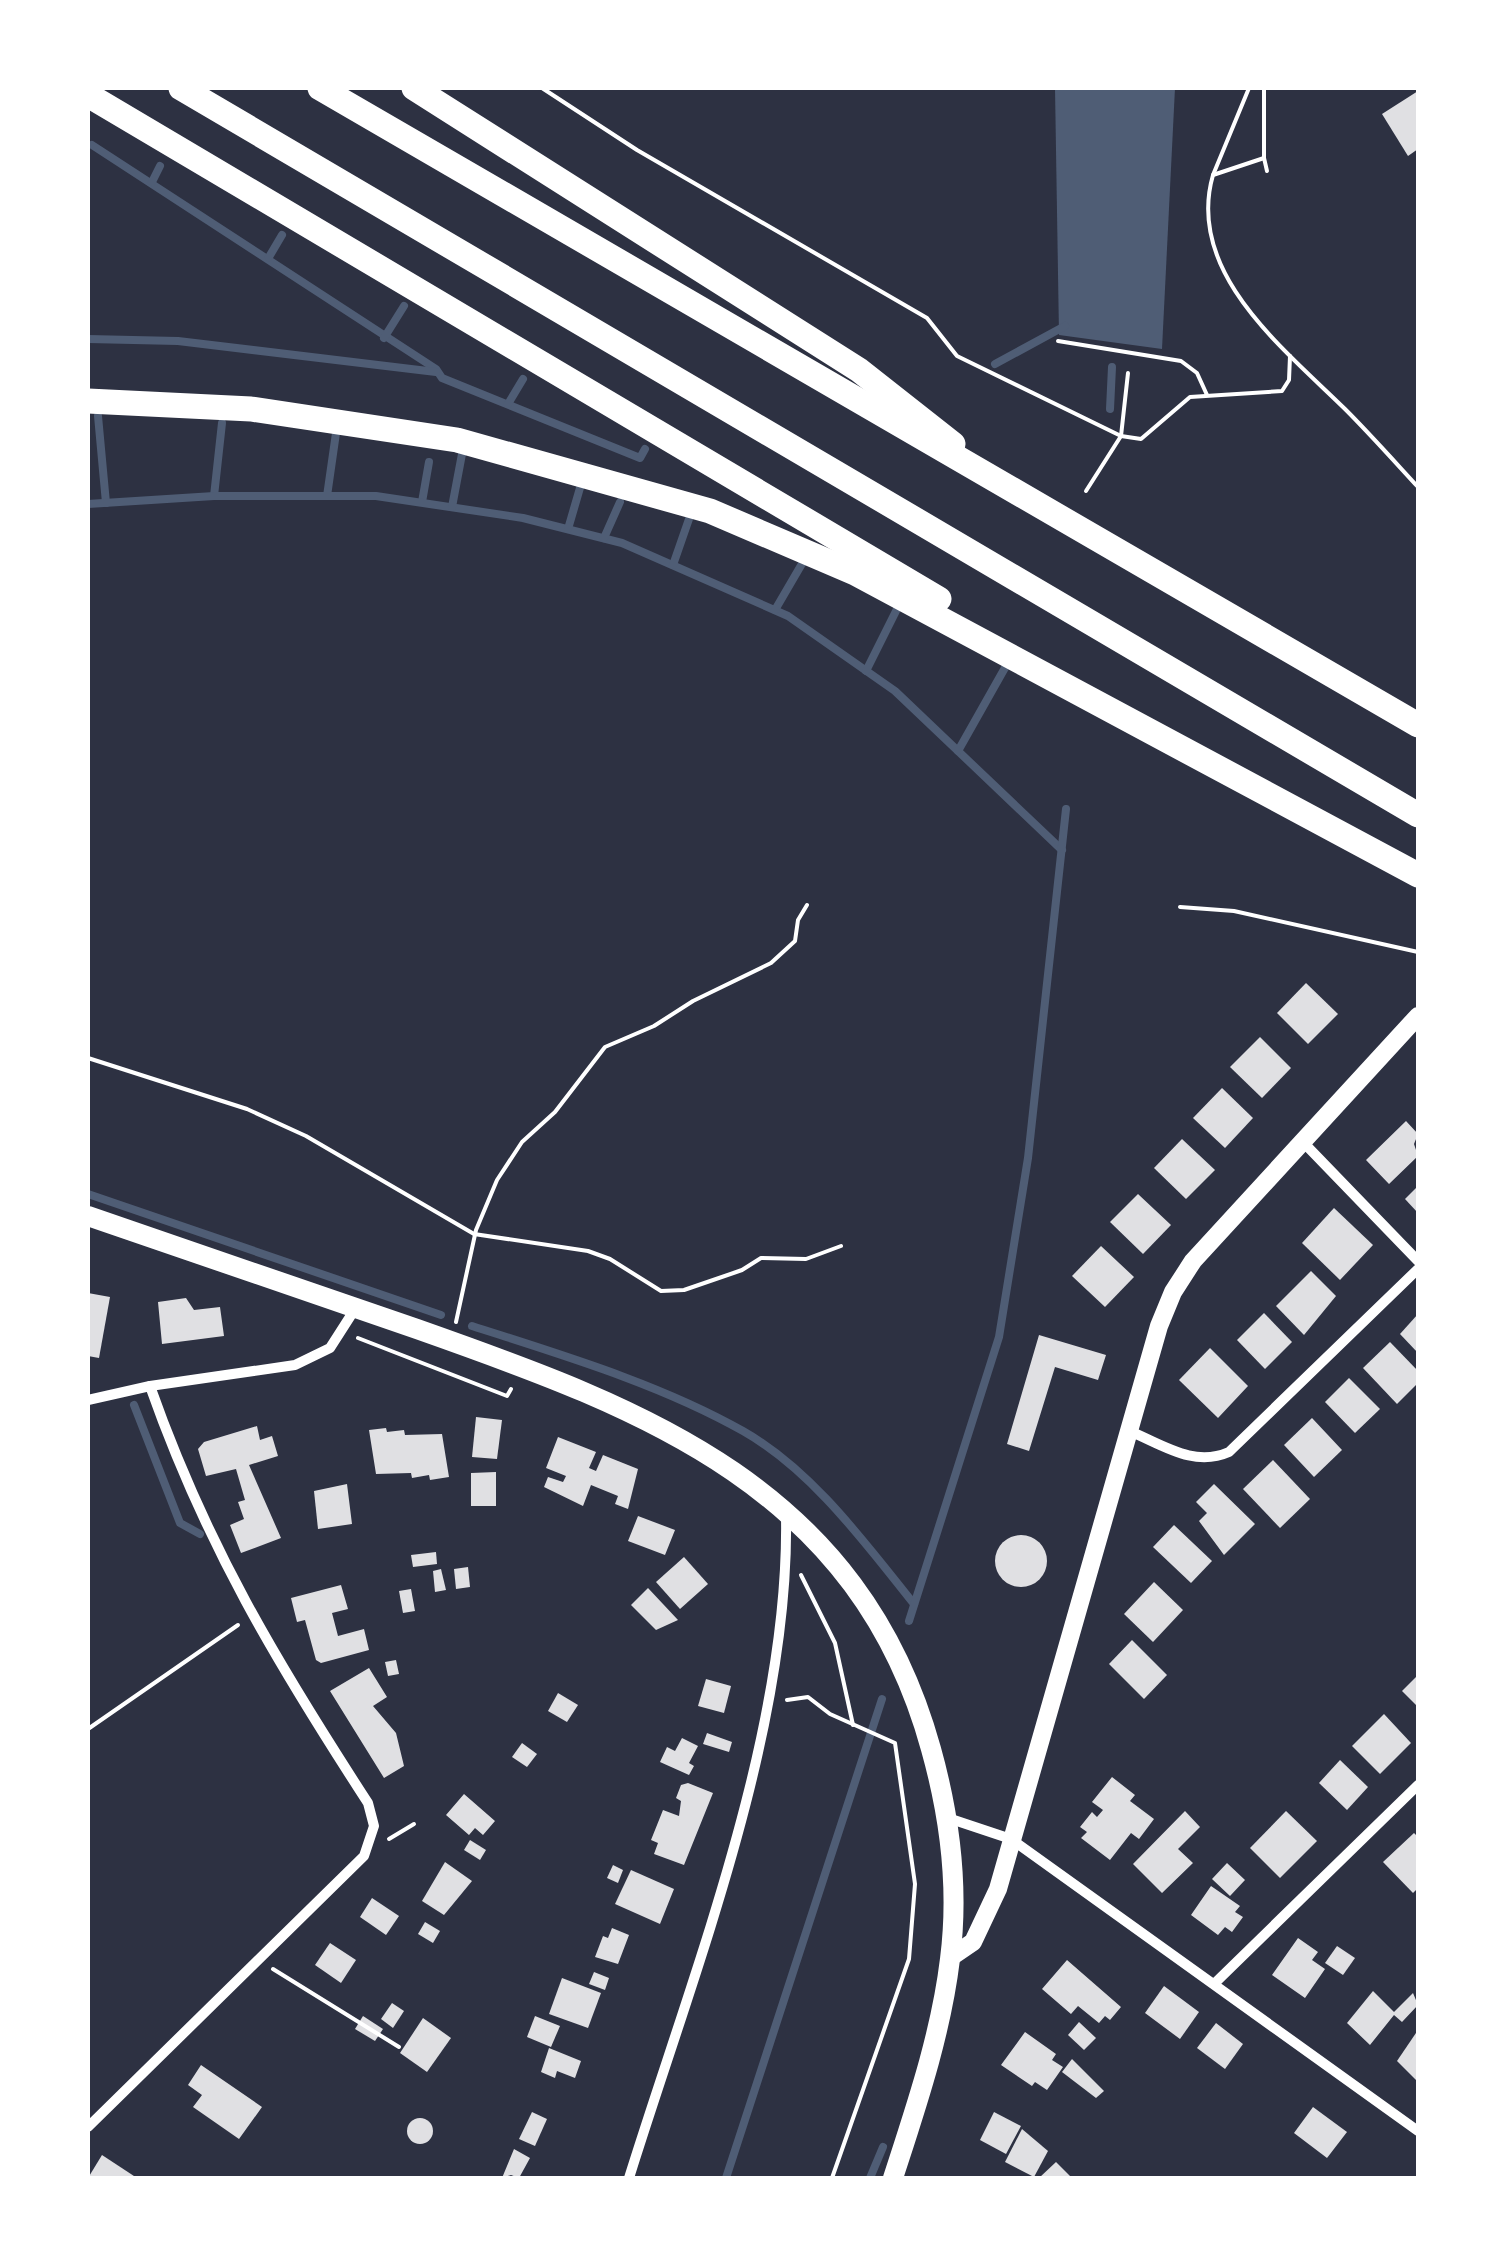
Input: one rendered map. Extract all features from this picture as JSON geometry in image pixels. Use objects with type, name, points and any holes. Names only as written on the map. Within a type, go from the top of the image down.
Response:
[{"type":"highway","points":[[181,88],[1418,815]]},
{"type":"highway","points":[[320,88],[1418,725]]},
{"type":"highway","points":[[419,90],[859,370],[998,484]]},
{"type":"highway","points":[[88,94],[770,495],[1138,722]]},
{"type":"highway","points":[[88,402],[251,409],[456,440],[630,486],[710,512],[855,573],[1418,875]]},
{"type":"main road","points":[[88,1216],[568,1384],[664,1427],[743,1476],[786,1513],[856,1592],[911,1684],[948,1818],[953,1882],[950,1957],[920,2096],[893,2178]]},
{"type":"street","points":[[950,1957],[973,1942],[998,1889],[1127,1430],[1173,1292],[1193,1262],[1418,1016]]},
{"type":"street","points":[[1303,1142],[1418,1261]]},
{"type":"street","points":[[1127,1430],[1188,1457],[1209,1461],[1230,1452],[1418,1269]]},
{"type":"street","points":[[88,1400],[150,1386],[295,1365],[330,1348],[344,1332],[356,1308]]},
{"type":"street","points":[[88,2126],[364,1856],[372,1842],[374,1826],[368,1803],[250,1617],[202,1519],[150,1386]]},
{"type":"street","points":[[629,2178],[742,1813],[768,1705],[786,1546],[786,1513]]},
{"type":"street","points":[[1216,1982],[1418,1784]]},
{"type":"street","points":[[948,1818],[1011,1839],[1216,1982],[1418,2131]]},
{"type":"path","points":[[542,88],[637,150],[927,318],[940,329],[957,356],[1121,436],[1141,439],[1166,422],[1190,396],[1282,391],[1289,380],[1290,356]]},
{"type":"path","points":[[1249,88],[1206,200],[1208,231],[1219,262],[1243,303],[1418,487]]},
{"type":"path","points":[[1264,88],[1267,172]]},
{"type":"path","points":[[1213,175],[1264,158]]},
{"type":"path","points":[[1058,342],[1181,361],[1197,373],[1206,395]]},
{"type":"path","points":[[1086,491],[1121,436],[1128,373]]},
{"type":"path","points":[[452,1342],[474,1234],[496,1180],[522,1142],[556,1112],[605,1047],[654,1026],[693,1001],[771,963],[795,940],[798,920],[807,905]]},
{"type":"path","points":[[1180,907],[1291,922],[1418,952]]},
{"type":"path","points":[[88,1058],[262,1116],[306,1136],[474,1234],[588,1251],[610,1258],[662,1292],[684,1290],[742,1270],[761,1258],[806,1260],[841,1246]]},
{"type":"path","points":[[344,1332],[507,1396],[514,1384]]},
{"type":"path","points":[[786,1546],[835,1644],[854,1725]]},
{"type":"path","points":[[88,1730],[250,1617]]},
{"type":"path","points":[[768,1705],[803,1696],[895,1744],[915,1884],[909,1959],[832,2178]]},
{"type":"path","points":[[372,1842],[394,1838],[414,1824]]},
{"type":"path","points":[[264,1964],[399,2047]]},
{"type":"water","points":[[1055,88],[1175,88],[1162,349],[1059,335]]},
{"type":"building","points":[[1418,91],[1418,149],[1408,156],[1382,114]]},
{"type":"building","points":[[1306,983],[1338,1014],[1308,1044],[1277,1013]]},
{"type":"building","points":[[1260,1037],[1291,1068],[1262,1098],[1230,1067]]},
{"type":"building","points":[[1222,1088],[1253,1118],[1225,1148],[1193,1118]]},
{"type":"building","points":[[1406,1121],[1418,1134],[1414,1144],[1418,1156],[1389,1184],[1366,1160]]},
{"type":"building","points":[[1182,1139],[1215,1170],[1186,1199],[1154,1168]]},
{"type":"building","points":[[1418,1186],[1418,1213],[1405,1199]]},
{"type":"building","points":[[1138,1194],[1171,1225],[1143,1254],[1110,1222]]},
{"type":"building","points":[[1334,1208],[1373,1245],[1340,1280],[1302,1243]]},
{"type":"building","points":[[1101,1246],[1134,1277],[1105,1307],[1072,1276]]},
{"type":"building","points":[[1311,1271],[1336,1296],[1304,1335],[1276,1306]]},
{"type":"building","points":[[88,1293],[110,1297],[99,1358],[88,1356]]},
{"type":"building","points":[[186,1298],[194,1310],[220,1307],[224,1336],[162,1344],[158,1302]]},
{"type":"building","points":[[1264,1313],[1292,1342],[1265,1369],[1237,1340]]},
{"type":"building","points":[[1418,1314],[1418,1353],[1400,1334]]},
{"type":"building","points":[[1039,1335],[1106,1355],[1098,1380],[1055,1367],[1029,1451],[1007,1444]]},
{"type":"building","points":[[1390,1342],[1418,1371],[1418,1383],[1397,1404],[1363,1368]]},
{"type":"building","points":[[1210,1348],[1248,1386],[1218,1418],[1179,1380]]},
{"type":"building","points":[[1349,1378],[1380,1409],[1355,1433],[1325,1402]]},
{"type":"building","points":[[476,1417],[502,1420],[497,1459],[472,1457]]},
{"type":"building","points":[[1312,1418],[1342,1450],[1314,1477],[1284,1445]]},
{"type":"building","points":[[257,1426],[260,1440],[272,1436],[278,1456],[249,1465],[281,1538],[241,1553],[230,1525],[244,1519],[238,1502],[245,1500],[236,1469],[206,1476],[198,1449],[204,1442]]},
{"type":"building","points":[[386,1428],[387,1432],[404,1430],[405,1435],[442,1434],[449,1477],[430,1480],[429,1475],[412,1478],[411,1473],[376,1474],[369,1430]]},
{"type":"building","points":[[558,1437],[596,1452],[589,1468],[596,1471],[603,1455],[638,1469],[628,1509],[615,1504],[618,1496],[591,1485],[583,1506],[544,1487],[548,1477],[563,1482],[566,1476],[546,1468]]},
{"type":"building","points":[[1273,1460],[1310,1499],[1280,1528],[1243,1489]]},
{"type":"building","points":[[496,1472],[496,1506],[471,1506],[471,1473]]},
{"type":"building","points":[[347,1484],[352,1524],[318,1529],[314,1491]]},
{"type":"building","points":[[1214,1484],[1255,1524],[1224,1555],[1199,1521],[1207,1513],[1196,1502]]},
{"type":"building","points":[[638,1516],[675,1530],[665,1555],[628,1541]]},
{"type":"building","points":[[1174,1525],[1212,1561],[1191,1583],[1153,1547]]},
{"type":"building","points":[[1021,1535],[1039,1543],[1047,1561],[1039,1579],[1021,1587],[1003,1579],[995,1561],[1003,1543]]},
{"type":"building","points":[[436,1552],[437,1564],[413,1567],[411,1555]]},
{"type":"building","points":[[684,1557],[708,1584],[680,1609],[656,1582]]},
{"type":"building","points":[[468,1567],[470,1587],[456,1589],[454,1569]]},
{"type":"building","points":[[441,1569],[446,1590],[435,1592],[433,1571]]},
{"type":"building","points":[[1154,1582],[1183,1610],[1153,1642],[1124,1614]]},
{"type":"building","points":[[341,1585],[348,1609],[332,1613],[338,1636],[364,1629],[369,1650],[321,1663],[316,1660],[305,1620],[297,1622],[291,1598]]},
{"type":"building","points":[[648,1588],[678,1620],[656,1630],[631,1605]]},
{"type":"building","points":[[411,1589],[415,1611],[403,1613],[399,1591]]},
{"type":"building","points":[[1132,1640],[1167,1675],[1144,1699],[1109,1664]]},
{"type":"building","points":[[396,1660],[399,1674],[388,1676],[385,1662]]},
{"type":"building","points":[[369,1668],[387,1697],[373,1706],[396,1733],[404,1766],[384,1778],[330,1691]]},
{"type":"building","points":[[1418,1675],[1418,1707],[1402,1691]]},
{"type":"building","points":[[706,1679],[731,1686],[724,1713],[698,1706]]},
{"type":"building","points":[[558,1693],[578,1705],[567,1722],[548,1711]]},
{"type":"building","points":[[1384,1714],[1411,1743],[1380,1774],[1352,1746]]},
{"type":"building","points":[[707,1733],[732,1742],[729,1752],[703,1744]]},
{"type":"building","points":[[682,1738],[698,1746],[689,1763],[694,1766],[689,1775],[660,1762],[667,1747],[675,1751]]},
{"type":"building","points":[[522,1743],[537,1754],[527,1767],[512,1757]]},
{"type":"building","points":[[1340,1760],[1368,1787],[1347,1810],[1319,1783]]},
{"type":"building","points":[[1112,1777],[1135,1795],[1130,1801],[1154,1819],[1139,1839],[1131,1833],[1110,1860],[1081,1838],[1087,1832],[1080,1827],[1092,1812],[1097,1817],[1103,1810],[1092,1802]]},
{"type":"building","points":[[688,1783],[713,1793],[684,1865],[654,1854],[658,1843],[651,1840],[663,1810],[679,1816],[681,1801],[676,1798],[681,1785]]},
{"type":"building","points":[[464,1794],[495,1821],[483,1835],[475,1828],[469,1835],[446,1815]]},
{"type":"building","points":[[1185,1811],[1200,1827],[1178,1849],[1193,1863],[1162,1893],[1133,1864]]},
{"type":"building","points":[[1286,1811],[1317,1841],[1280,1878],[1250,1848]]},
{"type":"building","points":[[1414,1833],[1418,1837],[1418,1888],[1413,1893],[1383,1862]]},
{"type":"building","points":[[470,1840],[486,1850],[480,1860],[464,1850]]},
{"type":"building","points":[[445,1862],[472,1881],[444,1915],[422,1901]]},
{"type":"building","points":[[1227,1863],[1245,1880],[1230,1896],[1212,1879]]},
{"type":"building","points":[[613,1865],[623,1870],[618,1883],[607,1878]]},
{"type":"building","points":[[631,1870],[674,1889],[660,1924],[615,1904]]},
{"type":"building","points":[[1211,1886],[1240,1906],[1235,1912],[1243,1917],[1232,1932],[1225,1927],[1218,1935],[1191,1915]]},
{"type":"building","points":[[372,1898],[399,1916],[386,1935],[360,1917]]},
{"type":"building","points":[[425,1922],[440,1931],[433,1943],[418,1934]]},
{"type":"building","points":[[612,1928],[629,1935],[618,1964],[595,1957],[603,1936],[608,1938]]},
{"type":"building","points":[[1298,1938],[1318,1952],[1312,1960],[1325,1969],[1305,1998],[1272,1975]]},
{"type":"building","points":[[330,1943],[356,1960],[341,1983],[315,1965]]},
{"type":"building","points":[[1337,1946],[1355,1958],[1343,1975],[1325,1963]]},
{"type":"building","points":[[1067,1960],[1121,2007],[1110,2020],[1105,2016],[1099,2023],[1078,2006],[1071,2014],[1042,1989]]},
{"type":"building","points":[[594,1972],[609,1978],[605,1990],[589,1984]]},
{"type":"building","points":[[562,1978],[601,1993],[588,2028],[549,2014]]},
{"type":"building","points":[[1164,1986],[1199,2012],[1180,2039],[1145,2013]]},
{"type":"building","points":[[1373,1991],[1394,2012],[1413,1993],[1418,2005],[1402,2022],[1394,2015],[1370,2045],[1347,2023]]},
{"type":"building","points":[[392,2003],[404,2011],[393,2028],[381,2019]]},
{"type":"building","points":[[363,2016],[383,2029],[375,2041],[355,2029]]},
{"type":"building","points":[[535,2016],[560,2026],[551,2047],[527,2037]]},
{"type":"building","points":[[423,2018],[451,2038],[427,2072],[400,2053]]},
{"type":"building","points":[[1079,2022],[1096,2038],[1084,2050],[1068,2035]]},
{"type":"building","points":[[1216,2023],[1243,2044],[1225,2069],[1197,2048]]},
{"type":"building","points":[[1418,2030],[1418,2082],[1397,2061]]},
{"type":"building","points":[[1025,2032],[1056,2054],[1052,2060],[1063,2067],[1047,2090],[1035,2082],[1032,2086],[1001,2065]]},
{"type":"building","points":[[549,2048],[581,2061],[575,2078],[557,2071],[555,2078],[541,2072]]},
{"type":"building","points":[[1072,2059],[1104,2091],[1096,2098],[1062,2072]]},
{"type":"building","points":[[201,2065],[262,2107],[239,2139],[193,2107],[202,2095],[188,2085]]},
{"type":"building","points":[[1313,2107],[1347,2132],[1327,2158],[1294,2133]]},
{"type":"building","points":[[532,2112],[547,2119],[535,2146],[519,2139]]},
{"type":"building","points":[[994,2112],[1021,2126],[1006,2154],[980,2140]]},
{"type":"building","points":[[420,2118],[429,2122],[433,2131],[429,2140],[420,2144],[411,2140],[407,2131],[411,2122]]},
{"type":"building","points":[[1022,2129],[1048,2151],[1034,2177],[1005,2162]]},
{"type":"building","points":[[514,2149],[530,2158],[519,2178],[502,2178]]},
{"type":"building","points":[[102,2155],[137,2178],[88,2178]]},
{"type":"building","points":[[1056,2162],[1070,2176],[1039,2178]]},
{"type":"waterway","points":[[92,145],[436,369],[442,378],[640,458],[645,449]]},
{"type":"waterway","points":[[152,182],[160,166]]},
{"type":"waterway","points":[[269,257],[282,235]]},
{"type":"waterway","points":[[384,338],[404,306]]},
{"type":"waterway","points":[[995,364],[1065,326]]},
{"type":"waterway","points":[[88,339],[178,341],[436,372]]},
{"type":"waterway","points":[[1110,409],[1112,367]]},
{"type":"waterway","points":[[508,404],[523,379]]},
{"type":"waterway","points":[[98,416],[106,503]]},
{"type":"waterway","points":[[214,496],[222,423]]},
{"type":"waterway","points":[[327,496],[336,433]]},
{"type":"waterway","points":[[452,507],[462,454]]},
{"type":"waterway","points":[[422,502],[429,462]]},
{"type":"waterway","points":[[568,529],[582,481]]},
{"type":"waterway","points":[[88,504],[214,496],[376,496],[523,518],[622,543],[788,616],[895,691],[1062,850]]},
{"type":"waterway","points":[[604,538],[620,502]]},
{"type":"waterway","points":[[673,565],[689,519]]},
{"type":"waterway","points":[[775,610],[803,562]]},
{"type":"waterway","points":[[866,671],[899,605]]},
{"type":"waterway","points":[[958,751],[1006,666]]},
{"type":"waterway","points":[[909,1621],[999,1337],[1028,1158],[1066,809]]},
{"type":"waterway","points":[[88,1194],[441,1315]]},
{"type":"waterway","points":[[472,1326],[645,1385],[743,1431],[815,1487],[914,1604]]},
{"type":"waterway","points":[[134,1405],[180,1523],[200,1534]]},
{"type":"waterway","points":[[726,2178],[882,1699]]},
{"type":"waterway","points":[[870,2178],[883,2147]]}]
